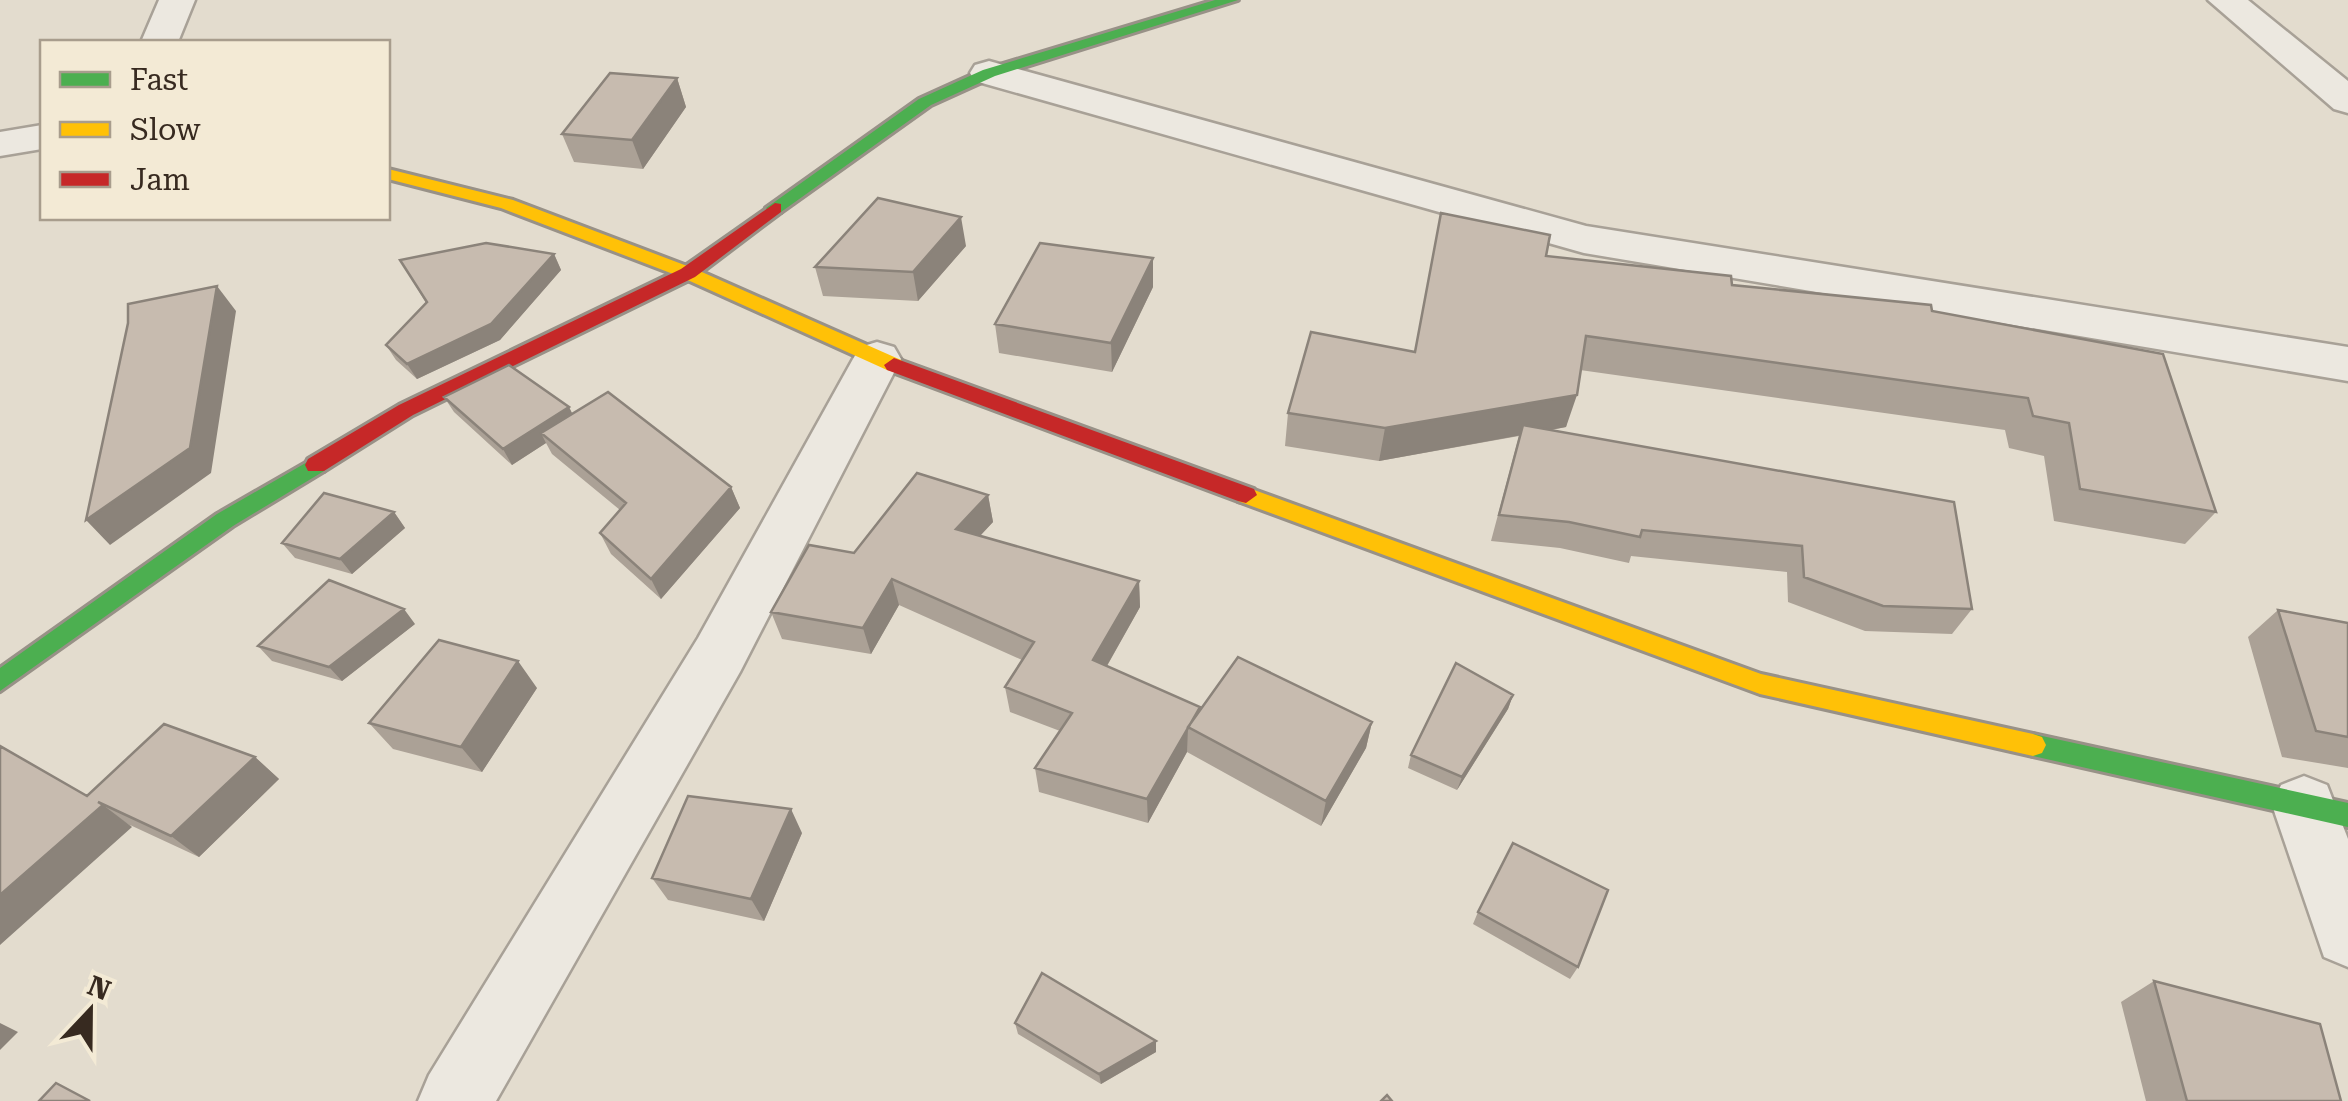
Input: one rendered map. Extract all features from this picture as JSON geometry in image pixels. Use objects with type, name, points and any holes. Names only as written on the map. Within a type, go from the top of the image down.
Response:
[{"type":"street","points":[[161,40],[177,0]]},
{"type":"street","points":[[0,681],[225,520],[406,410],[688,273],[853,150],[925,102],[989,73],[1232,0]]},
{"type":"street","points":[[2226,0],[2348,100]]},
{"type":"street","points":[[989,73],[1584,239],[2348,364]]},
{"type":"street","points":[[0,144],[40,137]]},
{"type":"street","points":[[390,175],[507,204],[688,273],[877,359],[1760,684],[2326,810],[2348,934]]},
{"type":"street","points":[[455,1101],[718,656],[877,359]]},
{"type":"building","points":[[610,73],[677,78],[632,140],[562,134]]},
{"type":"building","points":[[878,198],[961,217],[913,272],[815,267]]},
{"type":"building","points":[[1441,213],[1550,235],[1546,256],[1731,276],[1732,285],[1931,305],[1932,311],[2163,354],[2216,512],[2080,489],[2069,423],[2033,416],[2028,398],[1586,336],[1577,395],[1385,428],[1288,413],[1311,332],[1415,352]]},
{"type":"building","points":[[486,243],[554,254],[491,324],[407,364],[386,345],[427,302],[400,260]]},
{"type":"building","points":[[1040,243],[1153,258],[1111,343],[995,324]]},
{"type":"building","points":[[217,286],[190,448],[86,520],[128,323],[128,304]]},
{"type":"building","points":[[509,365],[569,407],[503,449],[444,397]]},
{"type":"building","points":[[608,392],[731,487],[651,579],[600,533],[626,503],[541,433]]},
{"type":"building","points":[[1523,425],[1954,502],[1972,609],[1883,606],[1804,577],[1802,546],[1642,530],[1640,537],[1569,522],[1499,515]]},
{"type":"building","points":[[917,473],[988,495],[956,529],[1139,581],[1093,660],[1200,707],[1147,799],[1035,768],[1072,713],[1005,687],[1034,642],[892,579],[863,628],[771,612],[809,545],[854,553]]},
{"type":"building","points":[[324,493],[394,512],[340,559],[282,543]]},
{"type":"building","points":[[329,580],[404,609],[329,667],[258,646]]},
{"type":"building","points":[[2278,610],[2348,623],[2348,737],[2316,731]]},
{"type":"building","points":[[439,640],[518,661],[461,747],[369,723]]},
{"type":"building","points":[[1238,657],[1372,722],[1326,801],[1188,727]]},
{"type":"building","points":[[1456,663],[1513,695],[1462,777],[1411,755]]},
{"type":"building","points":[[164,724],[255,757],[171,836],[98,802],[103,805],[0,895],[0,746],[87,796]]},
{"type":"building","points":[[688,796],[791,809],[751,899],[652,878]]},
{"type":"building","points":[[1513,843],[1608,890],[1578,967],[1478,912]]},
{"type":"building","points":[[1042,973],[1156,1041],[1099,1074],[1015,1023]]},
{"type":"building","points":[[2154,981],[2320,1024],[2341,1101],[2187,1101]]},
{"type":"building","points":[[56,1083],[90,1101],[39,1101]]},
{"type":"traffic: fast","points":[[775,208],[925,102],[989,73],[1231,0]]},
{"type":"traffic: fast","points":[[0,681],[225,520],[316,465]]},
{"type":"traffic: fast","points":[[2033,745],[2348,815]]},
{"type":"traffic: slow","points":[[390,175],[507,204],[688,273],[894,365]]},
{"type":"traffic: slow","points":[[1246,495],[1760,684],[2033,745]]},
{"type":"traffic: jam","points":[[316,465],[406,410],[688,273],[775,208]]},
{"type":"traffic: jam","points":[[894,365],[1246,495]]}]
